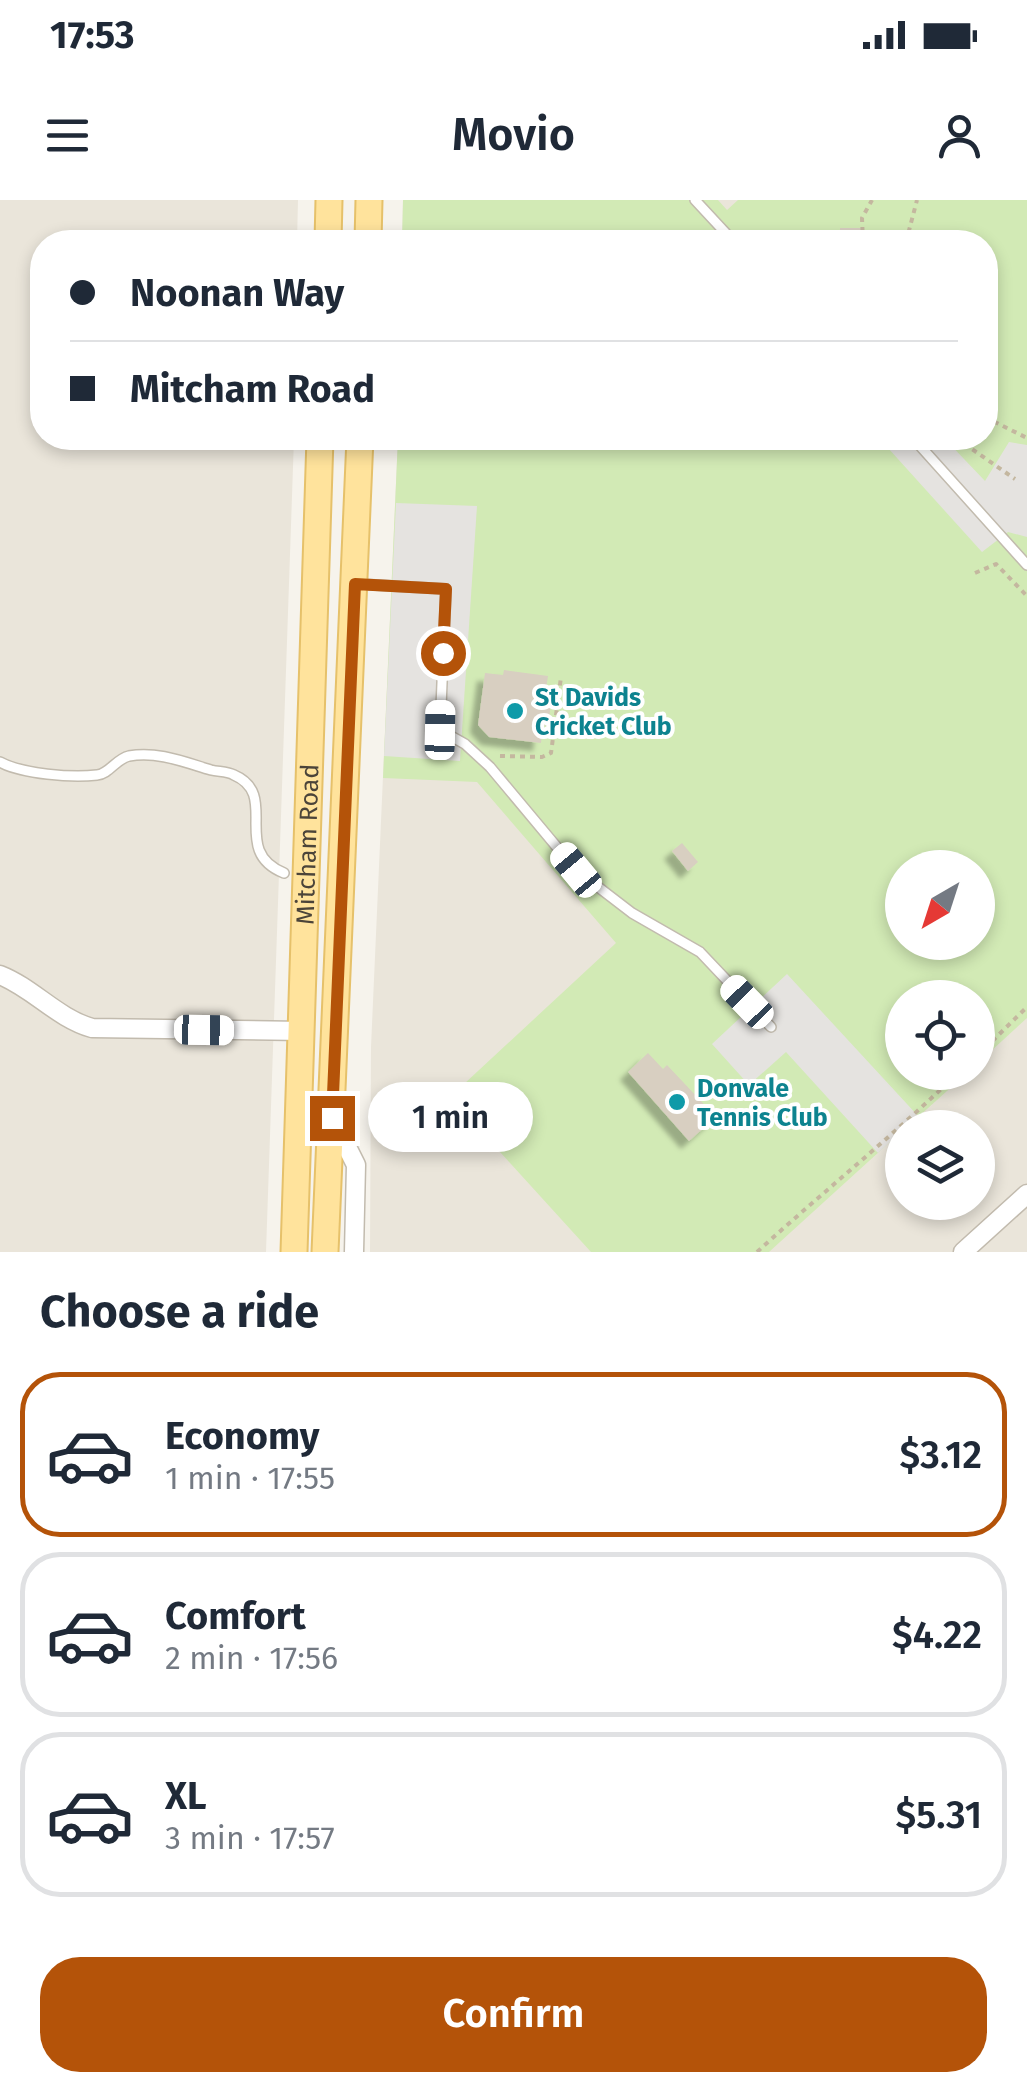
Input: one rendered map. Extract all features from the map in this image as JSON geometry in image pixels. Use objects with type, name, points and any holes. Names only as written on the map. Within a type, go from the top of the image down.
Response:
[{"type":"main road","points":[[328,230],[329,200]]},
{"type":"main road","points":[[368,230],[369,200]]},
{"type":"main road","name":"Mitcham Road","points":[[294,1252],[320,450]]},
{"type":"main road","name":"Mitcham Road","points":[[325,1252],[360,450]]},
{"type":"main road","points":[[315,579],[355,584]]},
{"type":"street","points":[[0,975],[14,980],[74,1023],[92,1028],[303,1031]]},
{"type":"street","points":[[332,1118],[356,1165],[354,1252]]},
{"type":"street","points":[[963,1252],[1027,1194]]},
{"type":"lane","points":[[696,200],[723,230]]},
{"type":"lane","points":[[924,450],[1027,565]]},
{"type":"lane","points":[[355,584],[446,589],[440,730],[465,744],[490,767],[576,870],[632,914],[700,952],[770,1027]]},
{"type":"lane","points":[[0,762],[26,772],[99,775],[124,757],[164,756],[236,775],[256,800],[254,834],[258,851],[270,868],[284,874]]},
{"type":"path","points":[[862,230],[862,218],[872,200]]},
{"type":"path","points":[[909,230],[917,200]]},
{"type":"path","points":[[998,424],[1027,438]]},
{"type":"path","points":[[973,450],[1015,479]]},
{"type":"path","points":[[976,572],[996,564],[1027,596]]},
{"type":"path","points":[[490,767],[503,754],[542,758],[551,753],[561,677]]},
{"type":"path","points":[[995,1039],[1027,1008]]},
{"type":"path","points":[[758,1252],[940,1090]]},
{"type":"shaded area","points":[[0,200],[298,200],[297,230],[30,230],[30,450],[294,450],[266,1252],[0,1252]]},
{"type":"shaded area","points":[[403,200],[1027,200],[1027,1252],[370,1252],[371,1047],[397,450],[998,450],[998,230],[402,230]]},
{"type":"shaded area","points":[[1009,442],[1027,445],[1027,537],[1008,532],[982,552],[890,450],[955,450],[985,481]]},
{"type":"shaded area","points":[[396,503],[477,506],[460,761],[384,756]]},
{"type":"shaded area","points":[[787,974],[885,1080],[885,1090],[894,1090],[913,1110],[885,1110],[885,1147],[878,1153],[786,1052],[749,1085],[712,1044]]},
{"type":"green space","points":[[403,200],[718,200],[727,210],[738,200],[1027,200],[1027,1018],[995,1047],[995,980],[885,980],[885,1090],[948,1090],[926,1110],[885,1110],[885,1146],[769,1252],[591,1252],[450,1097],[616,943],[477,782],[383,778],[397,450],[998,450],[998,230],[402,230]]},
{"type":"building","name":"St Davids Cricket Club","points":[[504,670],[548,676],[545,695],[552,696],[541,743],[489,737],[478,725],[485,673],[503,675]]},
{"type":"building","points":[[682,843],[698,862],[688,871],[672,851]]},
{"type":"building","name":"Donvale Tennis Club","points":[[648,1053],[663,1069],[667,1065],[716,1117],[689,1141],[628,1072]]},
{"type":"place","name":"St Davids Cricket Club","points":[[515,711]]},
{"type":"place","name":"Donvale Tennis Club","points":[[677,1102]]},
{"type":"route","points":[[332,1118],[355,584],[446,589],[443,653]]}]
